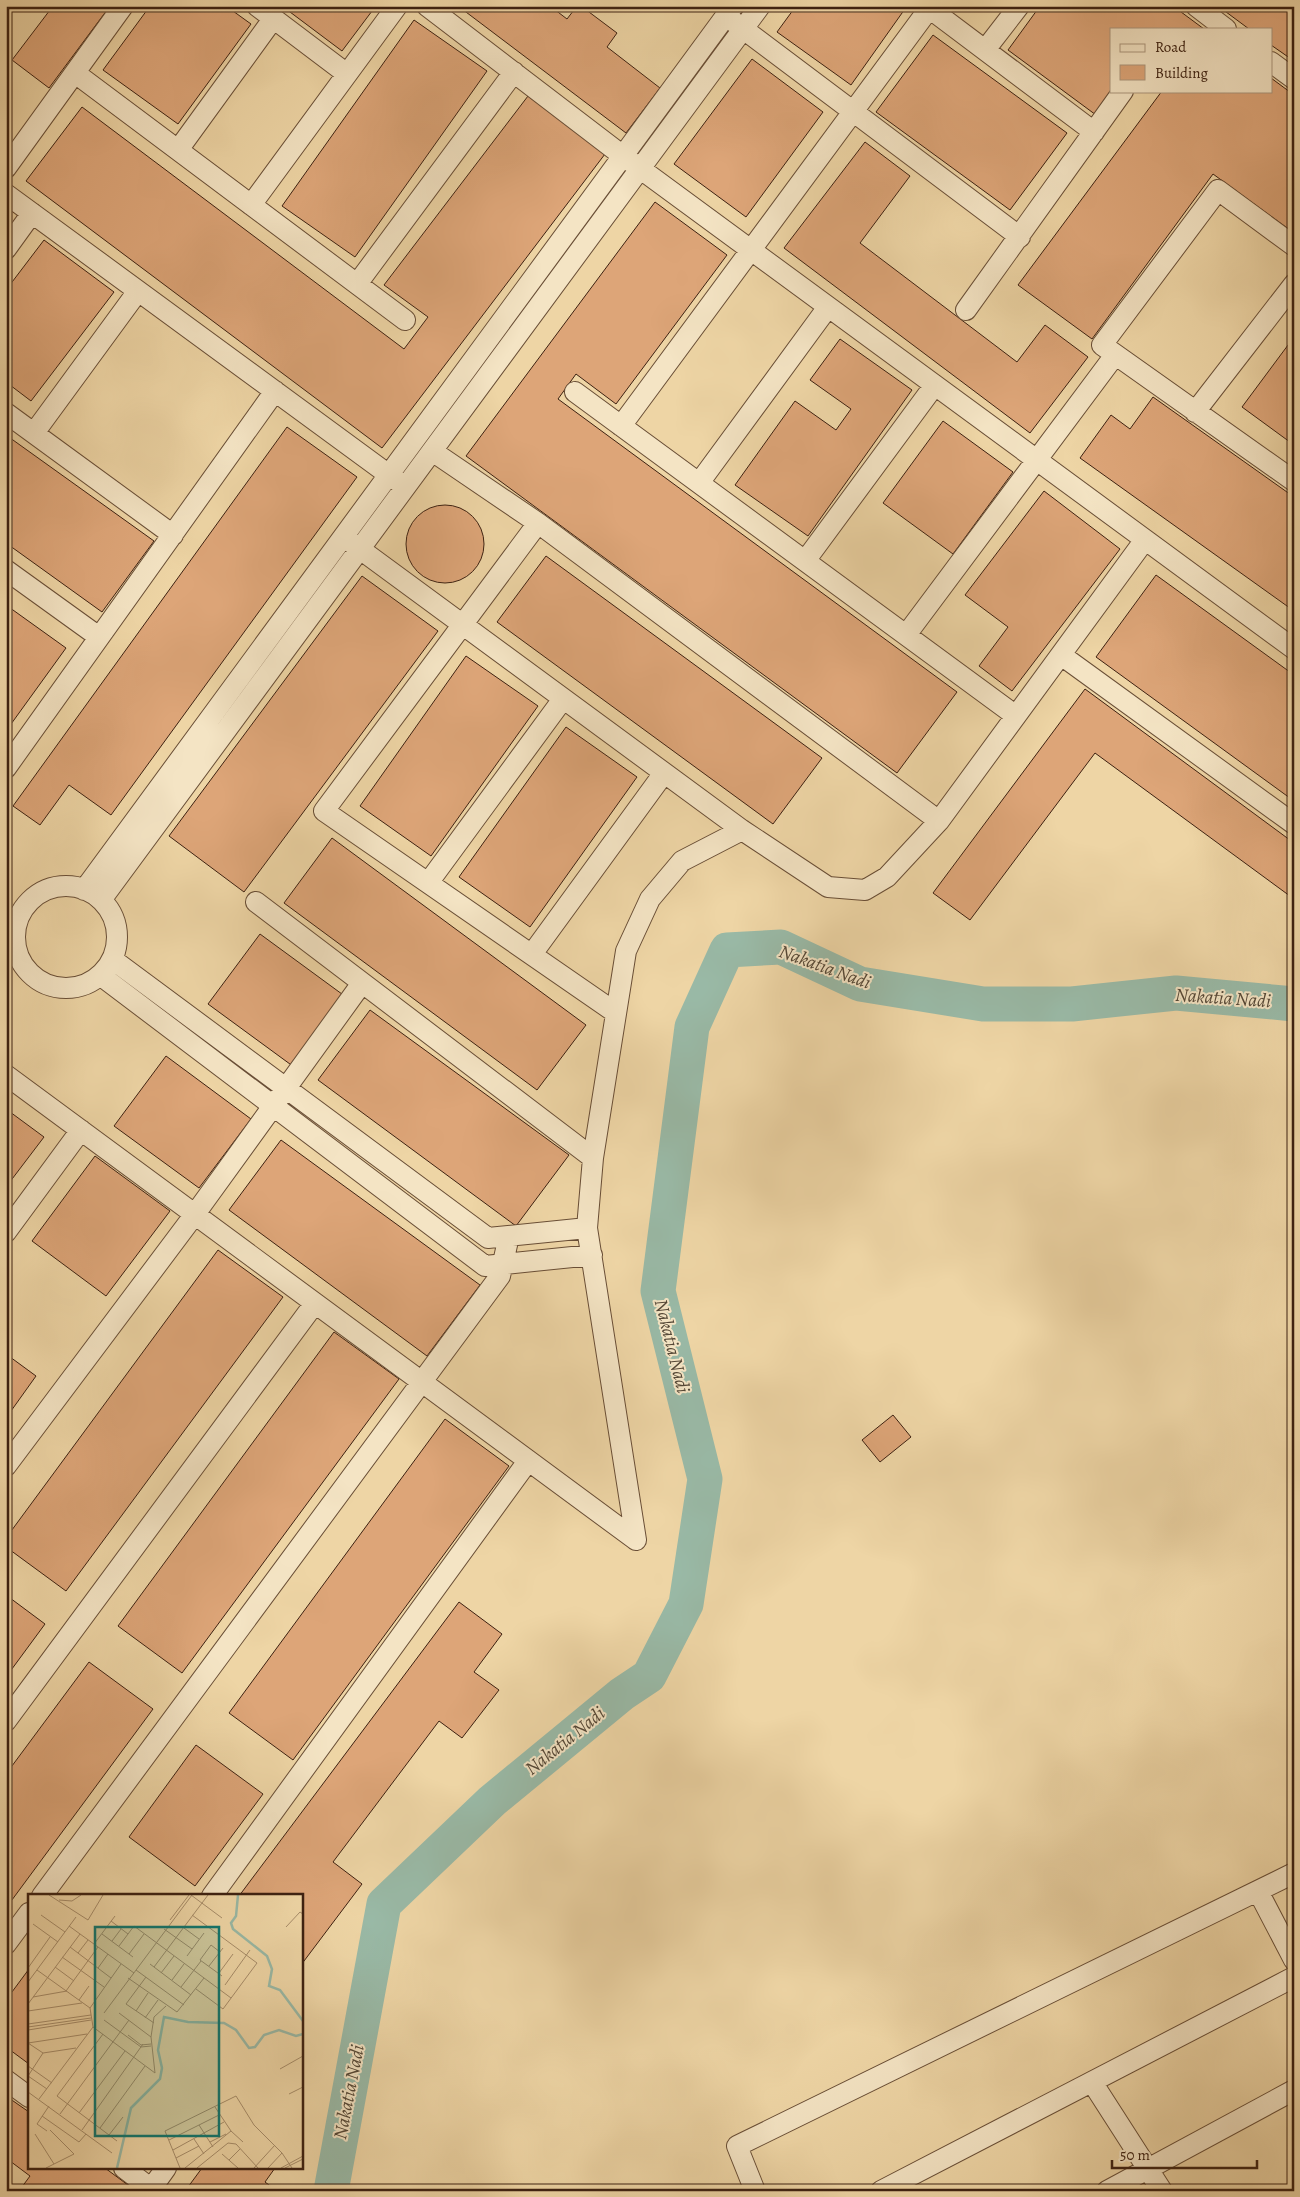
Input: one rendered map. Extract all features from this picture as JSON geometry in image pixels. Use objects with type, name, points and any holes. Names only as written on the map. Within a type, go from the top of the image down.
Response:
[{"type":"street","points":[[6,168],[123,6]]},
{"type":"street","points":[[257,6],[347,74]]},
{"type":"street","points":[[251,205],[397,6]]},
{"type":"street","points":[[427,6],[623,156],[1144,541],[1294,649]]},
{"type":"street","points":[[93,895],[360,549],[760,6]]},
{"type":"street","points":[[985,50],[1019,6]]},
{"type":"street","points":[[1196,6],[1225,28]]},
{"type":"street","points":[[621,426],[930,7],[1094,132]]},
{"type":"street","points":[[93,895],[343,537],[729,11],[743,29],[1020,237]]},
{"type":"street","points":[[178,150],[273,19]]},
{"type":"street","points":[[1272,63],[1294,79]]},
{"type":"street","points":[[357,284],[514,72]]},
{"type":"street","points":[[75,73],[405,320]]},
{"type":"street","points":[[966,310],[1122,92]]},
{"type":"street","points":[[1294,246],[1218,190],[1102,345],[1294,481]]},
{"type":"street","points":[[6,194],[406,487]]},
{"type":"street","points":[[6,249],[32,213]]},
{"type":"street","points":[[1195,412],[1294,284]]},
{"type":"street","points":[[34,433],[138,290]]},
{"type":"street","points":[[699,483],[828,307]]},
{"type":"street","points":[[906,635],[1115,355]]},
{"type":"street","points":[[805,562],[934,386]]},
{"type":"street","points":[[6,768],[275,391]]},
{"type":"street","points":[[575,392],[1016,716]]},
{"type":"street","points":[[6,413],[172,535]]},
{"type":"street","points":[[432,451],[538,523],[939,821]]},
{"type":"street","points":[[538,523],[324,811],[616,1013]]},
{"type":"street","points":[[343,537],[742,830],[828,887],[864,890],[888,877],[939,821],[1144,541]]},
{"type":"street","points":[[6,570],[100,637]]},
{"type":"street","points":[[1061,655],[1294,824]]},
{"type":"street","points":[[428,883],[563,699]]},
{"type":"street","points":[[532,954],[664,773]]},
{"type":"street","points":[[6,1075],[636,1540],[587,1228],[593,1158],[626,951],[650,899],[682,861],[742,830]]},
{"type":"street","points":[[70,886],[93,895],[115,920],[117,940],[106,967],[82,985],[63,988],[43,982],[28,970],[17,953],[12,923],[32,898],[50,888],[70,886]]},
{"type":"street","points":[[256,902],[593,1158]]},
{"type":"street","points":[[6,965],[28,970]]},
{"type":"street","points":[[106,967],[286,1088],[488,1238],[587,1228]]},
{"type":"street","points":[[106,967],[273,1106],[485,1266],[592,1255]]},
{"type":"street","points":[[6,1466],[195,1214],[362,983]]},
{"type":"street","points":[[6,1232],[81,1130]]},
{"type":"street","points":[[43,1894],[500,1276],[510,1236]]},
{"type":"street","points":[[6,1721],[315,1303]]},
{"type":"street","points":[[213,1894],[528,1461]]},
{"type":"street","points":[[755,2191],[737,2146],[1294,1874]]},
{"type":"street","points":[[1258,1891],[1294,1960]]},
{"type":"street","points":[[6,1944],[28,1914]]},
{"type":"street","points":[[881,2191],[1294,1977]]},
{"type":"street","points":[[6,2080],[28,2096]]},
{"type":"street","points":[[1092,2082],[1162,2191]]},
{"type":"street","points":[[1107,2191],[1294,2090]]},
{"type":"street","points":[[127,2170],[152,2190],[165,2170]]},
{"type":"building","points":[[53,6],[110,6],[49,88],[12,60]]},
{"type":"building","points":[[150,6],[226,6],[251,24],[178,124],[103,70]]},
{"type":"building","points":[[282,6],[366,6],[372,11],[342,51]]},
{"type":"building","points":[[458,6],[550,6],[567,19],[577,6],[581,6],[617,33],[607,47],[660,88],[626,133]]},
{"type":"building","points":[[796,6],[907,6],[851,85],[777,32]]},
{"type":"building","points":[[1040,6],[1173,6],[1203,28],[1110,28],[1110,92],[1096,115],[1008,50]]},
{"type":"building","points":[[1218,6],[1294,6],[1294,61],[1272,46],[1272,28],[1248,28]]},
{"type":"building","points":[[414,20],[487,71],[355,257],[282,206]]},
{"type":"building","points":[[933,35],[1067,133],[1010,210],[876,112]]},
{"type":"building","points":[[752,59],[823,112],[746,217],[674,164]]},
{"type":"building","points":[[1272,79],[1294,95],[1294,233],[1213,174],[1092,339],[1018,285],[1161,92],[1272,92]]},
{"type":"building","points":[[528,96],[605,154],[382,448],[26,181],[82,107],[404,349],[428,317],[384,285]]},
{"type":"building","points":[[865,142],[910,176],[860,243],[1017,362],[1045,325],[1088,357],[1030,433],[784,248]]},
{"type":"building","points":[[655,202],[727,255],[616,404],[576,374],[558,399],[957,692],[897,773],[466,456]]},
{"type":"building","points":[[44,240],[114,292],[31,401],[6,382],[6,290]]},
{"type":"building","points":[[1294,337],[1294,445],[1242,407]]},
{"type":"building","points":[[840,339],[912,390],[808,536],[735,485],[795,401],[836,430],[851,409],[810,380]]},
{"type":"building","points":[[1153,397],[1294,497],[1294,611],[1080,458],[1111,415],[1130,429]]},
{"type":"building","points":[[943,421],[1013,472],[953,554],[883,503]]},
{"type":"building","points":[[287,427],[357,477],[111,815],[69,785],[40,825],[13,806]]},
{"type":"building","points":[[6,435],[154,541],[102,612],[6,543]]},
{"type":"building","points":[[1044,491],[1120,549],[1012,691],[979,666],[1008,627],[965,595]]},
{"type":"building","points":[[437,505],[453,505],[467,511],[478,522],[484,536],[484,552],[478,566],[467,577],[453,583],[437,583],[423,577],[412,566],[406,552],[406,536],[412,522],[423,511]]},
{"type":"building","points":[[546,556],[822,758],[773,824],[497,622]]},
{"type":"building","points":[[1156,575],[1294,675],[1294,801],[1096,657]]},
{"type":"building","points":[[362,576],[438,631],[244,892],[169,836]]},
{"type":"building","points":[[6,605],[66,648],[6,731]]},
{"type":"building","points":[[466,656],[538,706],[431,856],[360,806]]},
{"type":"building","points":[[1085,689],[1294,843],[1294,899],[1095,753],[970,920],[933,893]]},
{"type":"building","points":[[566,727],[637,777],[530,927],[459,877]]},
{"type":"building","points":[[332,838],[586,1025],[537,1090],[284,903]]},
{"type":"building","points":[[260,934],[346,997],[294,1067],[208,1004]]},
{"type":"building","points":[[370,1010],[569,1155],[516,1226],[318,1080]]},
{"type":"building","points":[[166,1056],[251,1119],[199,1188],[114,1126]]},
{"type":"building","points":[[6,1109],[44,1137],[6,1187]]},
{"type":"building","points":[[281,1140],[480,1285],[427,1356],[229,1210]]},
{"type":"building","points":[[95,1156],[170,1211],[106,1296],[32,1241]]},
{"type":"building","points":[[218,1250],[283,1297],[66,1591],[6,1547],[6,1538]]},
{"type":"building","points":[[334,1332],[399,1379],[182,1673],[118,1626]]},
{"type":"building","points":[[6,1354],[36,1376],[6,1418]]},
{"type":"building","points":[[893,1415],[911,1437],[880,1462],[862,1440]]},
{"type":"building","points":[[445,1419],[509,1466],[293,1760],[229,1713]]},
{"type":"building","points":[[6,1595],[45,1624],[6,1677]]},
{"type":"building","points":[[459,1602],[502,1634],[474,1672],[499,1690],[462,1738],[439,1721],[333,1862],[362,1884],[302,1964],[302,1894],[240,1894]]},
{"type":"building","points":[[89,1662],[153,1709],[6,1908],[6,1774]]},
{"type":"building","points":[[196,1745],[263,1794],[195,1886],[129,1837]]},
{"type":"building","points":[[28,1970],[28,2063],[6,2047],[6,2000]]},
{"type":"building","points":[[6,2096],[28,2111],[28,2170],[108,2170],[136,2191],[19,2191],[30,2176],[6,2158]]},
{"type":"building","points":[[201,2170],[274,2170],[265,2182],[277,2191],[193,2191],[188,2187]]},
{"type":"waterway","name":"Nakatia Nadi","points":[[331,2191],[384,1904],[492,1801],[622,1694],[649,1676],[686,1604],[705,1479],[658,1291],[692,1027],[727,950],[781,947],[860,984],[983,1004],[1072,1004],[1176,993],[1294,1004]]}]
